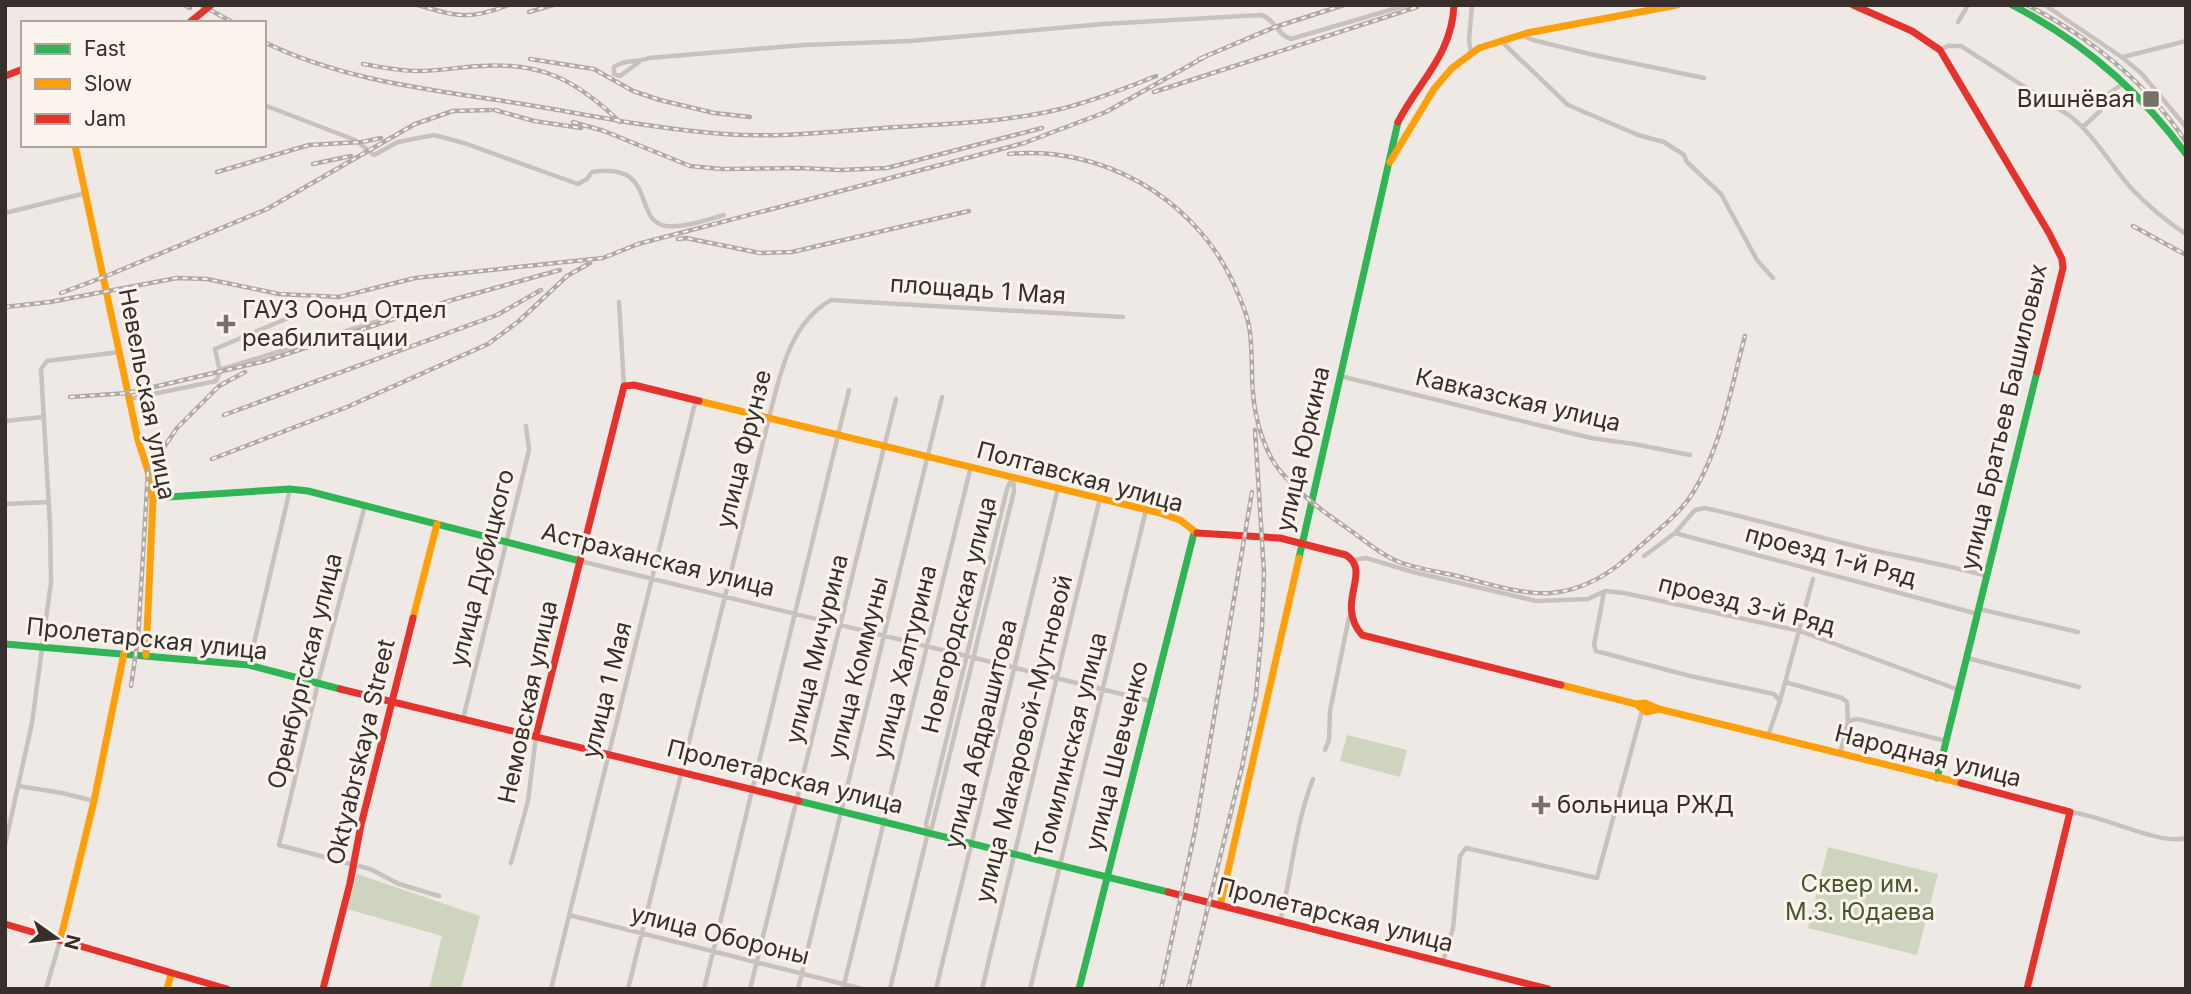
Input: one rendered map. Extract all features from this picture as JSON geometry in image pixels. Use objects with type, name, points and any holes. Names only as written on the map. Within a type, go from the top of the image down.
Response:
[{"type":"street","points":[[191,21],[211,5]]},
{"type":"street","points":[[639,62],[619,63],[614,67],[614,74],[620,76],[649,58],[804,45],[910,41],[1103,24],[1261,15],[1272,21],[1283,36],[1291,39],[1407,5]]},
{"type":"street","points":[[1471,52],[1469,40],[1472,5]]},
{"type":"street","points":[[1387,166],[1445,75],[1471,52],[1521,34],[1677,5]]},
{"type":"street","points":[[1853,5],[1912,31],[1940,50],[1948,46],[1961,46],[2070,116],[2083,127],[2131,187],[2161,217],[2186,234]]},
{"type":"street","points":[[1958,22],[1968,5]]},
{"type":"street","points":[[2012,5],[2089,53],[2157,116],[2186,154]]},
{"type":"street","points":[[2045,5],[2142,74],[2186,127]]},
{"type":"street","name":"улица Юркина","points":[[1220,906],[1397,125],[1446,47],[1451,36],[1454,10]]},
{"type":"street","points":[[1521,34],[1533,40],[1594,55],[1704,78]]},
{"type":"street","points":[[1500,40],[1568,105],[1638,135],[1664,142],[1684,155],[1687,162],[1721,194],[1757,260],[1773,278]]},
{"type":"street","points":[[2123,58],[2186,41]]},
{"type":"street","name":"улица Братьев Башиловых","points":[[1937,778],[2063,268],[2062,259],[2049,233],[1940,50]]},
{"type":"street","points":[[2083,127],[2100,111],[2108,94],[2124,83]]},
{"type":"street","points":[[266,106],[355,140],[374,155],[398,142],[434,135],[578,184],[592,172],[624,174],[634,178],[640,188],[649,216],[654,222],[664,226],[683,225],[724,215]]},
{"type":"street","points":[[1404,111],[1405,118],[1416,120]]},
{"type":"street","name":"Невельская улица","points":[[75,147],[153,498],[146,654]]},
{"type":"street","points":[[5,213],[86,193]]},
{"type":"street","name":"площадь 1 Мая","points":[[831,300],[1123,317]]},
{"type":"street","name":"улица Фрунзе","points":[[628,989],[785,359],[799,331],[817,310],[831,300]]},
{"type":"street","points":[[619,302],[624,386]]},
{"type":"street","points":[[130,399],[216,381],[219,370],[215,349],[288,317]]},
{"type":"street","points":[[219,370],[384,319]]},
{"type":"street","points":[[5,845],[32,723],[51,582],[41,369],[47,361],[120,352]]},
{"type":"street","name":"Кавказская улица","points":[[1340,376],[1591,438],[1690,456]]},
{"type":"street","name":"Полтавская улица","points":[[624,386],[634,385],[696,399],[1100,498],[1180,520],[1194,533],[1270,537],[1302,542],[1346,555],[1354,560],[1366,558],[1536,601],[1588,599],[1605,591]]},
{"type":"street","name":"Немовская улица","points":[[511,863],[528,801],[536,736],[624,386]]},
{"type":"street","points":[[704,989],[849,390]]},
{"type":"street","name":"улица Коммуны","points":[[798,989],[942,397]]},
{"type":"street","name":"улица 1 Мая","points":[[551,989],[696,399]]},
{"type":"street","name":"улица Мичурина","points":[[750,989],[896,399]]},
{"type":"street","points":[[5,421],[43,417]]},
{"type":"street","name":"улица Дубицкого","points":[[463,719],[529,450],[526,426]]},
{"type":"street","name":"улица Халтурина","points":[[844,986],[971,466]]},
{"type":"street","name":"Новгородская улица","points":[[928,832],[926,824],[1007,489],[1013,477]]},
{"type":"street","name":"Новгородская улица","points":[[890,989],[1014,491],[1013,477]]},
{"type":"street","name":"улица Абдрашитова","points":[[936,989],[1058,488]]},
{"type":"street","points":[[248,665],[290,489]]},
{"type":"street","name":"Астраханская улица","points":[[153,498],[290,489],[308,491],[506,543],[968,654],[1150,701]]},
{"type":"street","name":"улица Макаровой-Мутновой","points":[[982,989],[1100,498]]},
{"type":"street","points":[[5,504],[49,502]]},
{"type":"street","name":"Оренбургская улица","points":[[353,866],[279,845],[365,505]]},
{"type":"street","points":[[1644,556],[1675,533],[1695,510],[1705,508],[1987,576]]},
{"type":"street","name":"Томилинская улица","points":[[1030,989],[1146,510]]},
{"type":"street","name":"Oktyabrskaya Street","points":[[323,989],[361,825],[437,524]]},
{"type":"street","name":"улица Шевченко","points":[[1079,989],[1194,533]]},
{"type":"street","name":"проезд 1-й Ряд","points":[[1675,533],[1978,612],[2078,632]]},
{"type":"street","points":[[1325,750],[1329,740],[1330,711],[1356,576],[1354,560]]},
{"type":"street","points":[[1768,736],[1813,579]]},
{"type":"street","points":[[1605,591],[1594,645],[1597,652],[1690,677],[1774,694],[1780,701]]},
{"type":"street","name":"проезд 3-й Ряд","points":[[1605,591],[1800,631],[1959,690]]},
{"type":"street","name":"Народная улица","points":[[1349,617],[1362,635],[2050,805],[2165,840],[2186,838]]},
{"type":"street","name":"Пролетарская улица","points":[[5,644],[146,654],[248,665],[1060,864],[1548,989]]},
{"type":"street","points":[[46,989],[94,801],[124,653]]},
{"type":"street","points":[[1967,658],[2079,687]]},
{"type":"street","points":[[1785,682],[1842,698],[1847,702],[1848,721],[1839,754]]},
{"type":"street","points":[[1443,963],[1453,928],[1460,856],[1466,848],[1597,878],[1642,712],[1636,704]]},
{"type":"street","name":"Народная улица","points":[[1642,712],[1649,713],[1659,709]]},
{"type":"street","points":[[1848,721],[1858,719],[1946,741]]},
{"type":"street","points":[[1280,921],[1295,843],[1313,779]]},
{"type":"street","points":[[19,786],[94,801]]},
{"type":"street","points":[[5,804],[13,806]]},
{"type":"street","points":[[2027,989],[2070,812]]},
{"type":"street","points":[[353,866],[370,869],[400,884],[439,896]]},
{"type":"street","name":"улица Обороны","points":[[569,915],[863,989]]},
{"type":"street","points":[[5,923],[227,989]]},
{"type":"street","points":[[167,989],[170,974]]},
{"type":"green space","points":[[1347,735],[1407,750],[1400,777],[1340,761]]},
{"type":"green space","name":"Сквер им. М.З. Юдаева","points":[[1828,847],[1938,874],[1917,955],[1808,928]]},
{"type":"green space","points":[[357,874],[480,916],[461,989],[429,989],[442,936],[347,909]]},
{"type":"railway","points":[[184,5],[190,8]]},
{"type":"railway","points":[[201,5],[230,21]]},
{"type":"railway","points":[[418,5],[463,15],[484,13],[509,5]]},
{"type":"railway","points":[[529,12],[553,5]]},
{"type":"railway","points":[[1199,59],[1275,27],[1344,5]]},
{"type":"railway","points":[[2027,5],[2073,32],[2116,63],[2154,100],[2186,142]]},
{"type":"railway","points":[[1154,92],[1417,7]]},
{"type":"railway","points":[[266,43],[324,66],[416,87],[643,125],[744,135],[804,134],[1013,118],[1082,103],[1156,76]]},
{"type":"railway","points":[[5,307],[50,302],[177,278],[207,279],[279,294],[339,297],[415,278],[603,258],[638,244],[1024,143],[1106,112],[1208,55]]},
{"type":"railway","points":[[530,59],[594,69],[633,91],[660,100],[714,113],[750,117]]},
{"type":"railway","points":[[363,64],[410,71],[503,66],[540,71],[573,85],[620,122]]},
{"type":"railway","points":[[61,293],[267,209],[415,124],[453,111],[491,110]]},
{"type":"railway","points":[[495,110],[534,121],[581,128]]},
{"type":"railway","points":[[573,122],[604,131],[690,166],[721,169],[887,168],[1042,128]]},
{"type":"railway","points":[[217,172],[309,145],[362,142],[381,138]]},
{"type":"railway","points":[[1009,154],[1043,153],[1077,158],[1109,168],[1140,182],[1192,223],[1214,249],[1244,308],[1250,334],[1256,414],[1261,435],[1275,464],[1298,490],[1325,512],[1383,554],[1415,567],[1504,588],[1539,593],[1576,588],[1610,571],[1669,521],[1694,491],[1719,435],[1745,336]]},
{"type":"railway","points":[[313,164],[351,156]]},
{"type":"railway","points":[[678,239],[686,238],[760,253],[792,252],[969,211]]},
{"type":"railway","points":[[2133,226],[2186,255]]},
{"type":"railway","points":[[212,459],[347,407],[488,344],[519,321],[567,276],[590,263]]},
{"type":"railway","points":[[70,397],[128,393],[265,361],[452,300],[560,270]]},
{"type":"railway","points":[[224,415],[497,315],[541,290]]},
{"type":"railway","points":[[131,686],[138,639],[148,471],[177,428],[219,386],[245,372]]},
{"type":"railway","points":[[1188,989],[1242,767],[1256,695],[1264,573],[1255,430]]},
{"type":"railway","points":[[1161,989],[1195,831],[1252,492]]},
{"type":"traffic: fast","points":[[2012,5],[2038,19],[2108,69],[2149,109],[2186,154]]},
{"type":"traffic: fast","points":[[1299,558],[1398,122]]},
{"type":"traffic: fast","points":[[1937,778],[2037,372]]},
{"type":"traffic: fast","points":[[153,498],[290,489],[308,491],[580,561]]},
{"type":"traffic: fast","points":[[1079,989],[1194,533]]},
{"type":"traffic: fast","points":[[5,644],[249,665],[340,689]]},
{"type":"traffic: fast","points":[[799,801],[1168,892]]},
{"type":"traffic: slow","points":[[1390,162],[1434,89],[1452,68],[1479,48],[1527,33],[1677,5]]},
{"type":"traffic: slow","points":[[75,147],[138,440],[153,498],[146,655]]},
{"type":"traffic: slow","points":[[699,401],[1160,513],[1180,520],[1197,533]]},
{"type":"traffic: slow","points":[[413,618],[437,524]]},
{"type":"traffic: slow","points":[[1220,906],[1299,558]]},
{"type":"traffic: slow","points":[[60,941],[94,801],[124,653]]},
{"type":"traffic: slow","points":[[1561,685],[1636,704],[1645,703],[1659,709],[1961,783]]},
{"type":"traffic: slow","points":[[1636,704],[1646,712],[1659,709]]},
{"type":"traffic: slow","points":[[167,989],[171,974]]},
{"type":"traffic: jam","points":[[191,21],[211,5]]},
{"type":"traffic: jam","points":[[1398,122],[1441,53],[1452,23],[1454,5]]},
{"type":"traffic: jam","points":[[1853,5],[1912,31],[1940,50],[2049,233],[2062,259],[2063,268],[2037,372]]},
{"type":"traffic: jam","points":[[5,76],[21,70]]},
{"type":"traffic: jam","points":[[536,736],[624,386],[634,385],[699,401]]},
{"type":"traffic: jam","points":[[1197,533],[1280,538],[1346,555],[1356,570],[1351,611],[1354,623],[1362,635],[1561,685]]},
{"type":"traffic: jam","points":[[323,989],[413,618]]},
{"type":"traffic: jam","points":[[340,689],[799,801]]},
{"type":"traffic: jam","points":[[1961,783],[2070,812],[2027,989]]},
{"type":"traffic: jam","points":[[1168,892],[1548,989]]},
{"type":"traffic: jam","points":[[5,924],[227,989]]},
{"type":"place","name":"Вишнёвая","points":[[2151,99]]},
{"type":"place","name":"ГАУЗ Оонд Отдел реабилитации","points":[[226,324]]},
{"type":"place","name":"больница РЖД","points":[[1541,805]]}]
